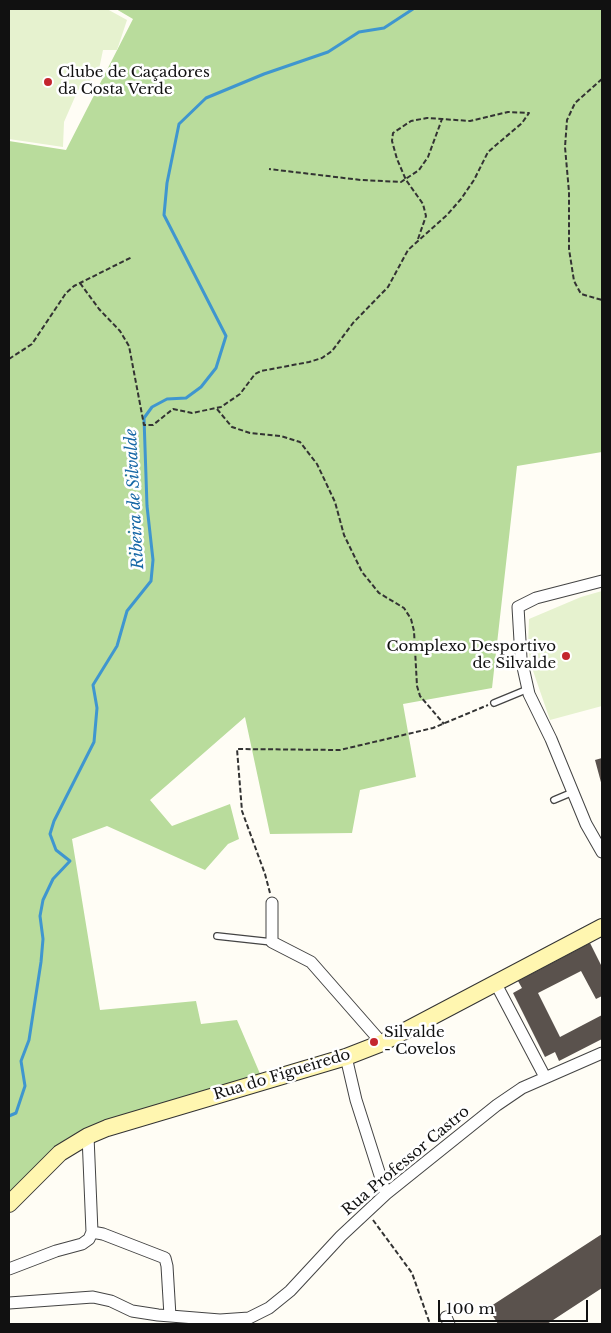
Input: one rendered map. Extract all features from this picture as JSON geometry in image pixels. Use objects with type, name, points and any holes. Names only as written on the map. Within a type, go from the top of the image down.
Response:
[{"type":"main road","name":"Rua do Figueiredo","points":[[9,1204],[60,1153],[88,1136],[116,1125],[346,1056],[382,1043],[602,927]]},
{"type":"street","points":[[602,581],[536,598],[518,607],[521,658],[528,689],[586,824],[602,852]]},
{"type":"street","points":[[272,903],[272,942],[311,962],[382,1043]]},
{"type":"street","points":[[496,984],[545,1077]]},
{"type":"street","name":"Rua Professor Castro","points":[[248,1321],[290,1292],[341,1236],[386,1194],[497,1105],[522,1088],[602,1052]]},
{"type":"street","points":[[346,1056],[356,1100],[386,1194]]},
{"type":"street","points":[[9,1269],[56,1251],[82,1244],[89,1239],[92,1232],[88,1136]]},
{"type":"street","points":[[92,1232],[103,1234],[165,1258],[167,1266],[162,1318]]},
{"type":"street","points":[[9,1303],[92,1297],[132,1311],[162,1318],[248,1321]]},
{"type":"lane","points":[[494,703],[528,689]]},
{"type":"lane","points":[[554,800],[573,792]]},
{"type":"lane","points":[[218,936],[272,942]]},
{"type":"path","points":[[602,79],[575,103],[567,120],[565,147],[569,192],[569,248],[574,281],[581,294],[602,300]]},
{"type":"path","points":[[80,283],[129,346],[144,425],[153,424],[173,409],[192,413],[216,408],[235,398],[255,374],[261,371],[322,358],[332,351],[353,323],[388,286],[408,250],[417,242],[447,215],[461,199],[474,180],[488,152],[522,123],[529,113],[508,112],[470,122],[427,118],[411,121],[393,133],[392,141],[397,159],[406,180],[419,194],[426,216],[417,242]]},
{"type":"path","points":[[269,169],[391,183],[406,180],[419,170],[428,157],[442,119]]},
{"type":"path","points":[[9,359],[32,344],[66,293],[80,283],[132,257]]},
{"type":"path","points":[[216,408],[232,427],[250,433],[281,436],[300,442],[317,464],[335,502],[344,535],[362,572],[378,593],[404,608],[411,618],[414,630],[417,686],[420,696],[444,724]]},
{"type":"path","points":[[272,903],[265,874],[242,812],[237,749],[340,750],[444,724],[494,703]]},
{"type":"path","points":[[368,1212],[412,1273],[430,1324]]},
{"type":"green space","name":"Clube de Caçadores da Costa Verde","points":[[9,9],[107,9],[127,20],[117,50],[103,50],[98,74],[78,90],[64,122],[63,147],[9,139]]},
{"type":"green space","points":[[116,9],[602,9],[602,452],[517,466],[492,688],[403,704],[416,777],[360,790],[352,833],[270,834],[245,717],[150,800],[172,826],[230,804],[239,839],[228,844],[205,870],[107,826],[72,839],[100,1010],[196,1001],[201,1024],[237,1020],[261,1076],[58,1147],[9,1192],[9,141],[66,150],[133,19]]},
{"type":"green space","name":"Complexo Desportivo de Silvalde","points":[[602,591],[602,706],[550,720],[531,665],[528,647],[529,619],[581,597]]},
{"type":"building","points":[[602,758],[602,786],[595,760]]},
{"type":"building","points":[[590,943],[602,967],[602,996],[596,999],[581,971],[538,993],[560,1037],[602,1015],[602,1039],[559,1061],[555,1052],[545,1057],[513,993],[522,988],[518,981]]},
{"type":"building","points":[[602,1234],[602,1288],[547,1324],[498,1324],[488,1308]]},
{"type":"waterway","name":"Ribeira de Silvalde","points":[[9,1116],[16,1113],[25,1086],[21,1061],[29,1040],[41,962],[43,939],[40,916],[43,900],[53,879],[70,861],[56,850],[50,834],[54,821],[94,742],[97,708],[93,685],[117,646],[127,611],[151,581],[153,560],[147,506],[144,418],[152,407],[167,399],[186,398],[201,387],[216,368],[226,336],[164,215],[167,183],[179,124],[206,98],[264,74],[328,52],[359,32],[384,28],[413,9]]},
{"type":"place","name":"Clube de Caçadores da Costa Verde","points":[[48,82]]},
{"type":"place","name":"Complexo Desportivo de Silvalde","points":[[566,656]]},
{"type":"place","name":"Silvalde - Covelos","points":[[374,1042]]}]
